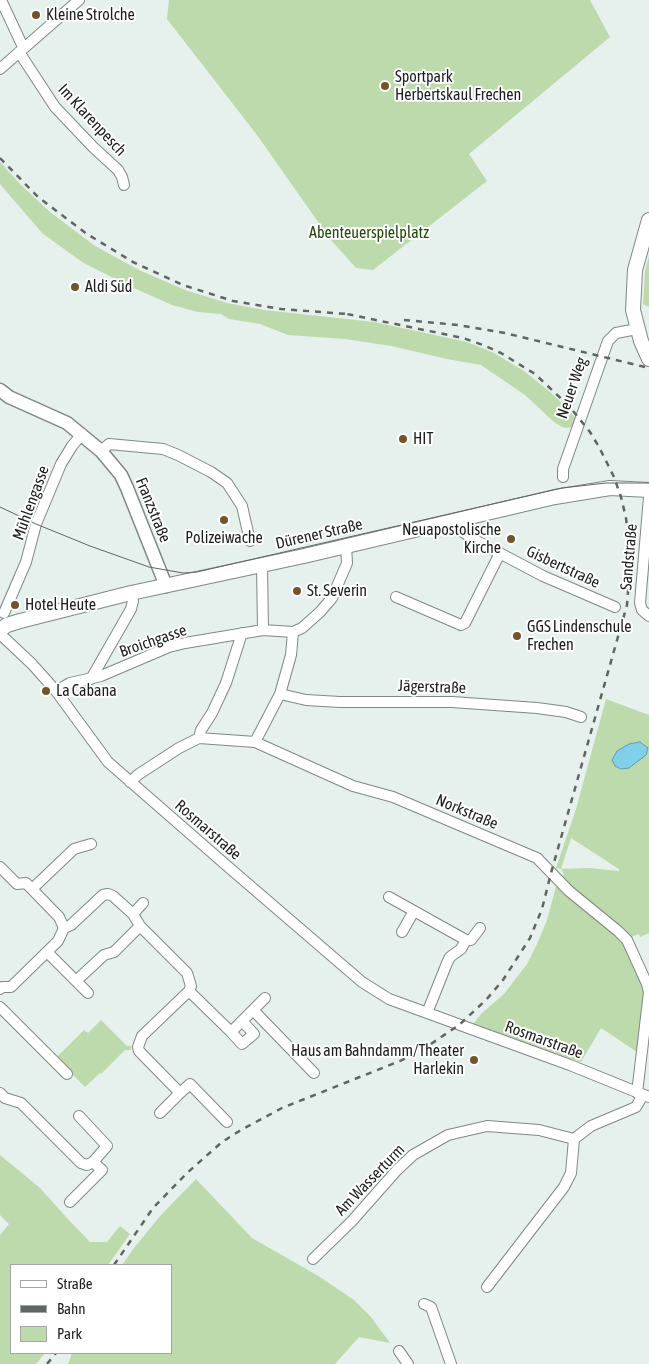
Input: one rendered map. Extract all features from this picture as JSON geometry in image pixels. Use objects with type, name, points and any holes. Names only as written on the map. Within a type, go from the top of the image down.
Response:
[{"type":"main road","points":[[649,220],[635,270],[634,310],[637,329],[649,359]]},
{"type":"main road","name":"Dürener Straße","points":[[0,632],[7,625],[20,621],[131,593],[262,565],[569,494],[610,488],[649,490]]},
{"type":"street","name":"Im Klarenpesch","points":[[1,0],[21,50],[55,107],[118,170],[124,185]]},
{"type":"street","points":[[0,69],[79,0]]},
{"type":"street","name":"Neuer Weg","points":[[563,477],[563,469],[608,341],[616,334],[637,329]]},
{"type":"street","name":"Franzstraße","points":[[1,392],[67,423],[101,451],[121,475],[128,488],[166,586]]},
{"type":"street","name":"Mühlengasse","points":[[4,613],[26,562],[36,524],[61,464],[82,434]]},
{"type":"street","points":[[101,451],[109,444],[163,449],[211,472],[227,483],[242,506],[250,541]]},
{"type":"street","name":"Sandstraße","points":[[649,497],[640,603],[642,610],[649,616]]},
{"type":"street","name":"Gisbertstraße","points":[[456,520],[457,525],[466,534],[500,553],[543,576],[615,607]]},
{"type":"street","points":[[254,742],[280,694],[291,655],[293,632],[310,622],[332,598],[347,563],[346,546]]},
{"type":"street","name":"Gisbertstraße","points":[[396,597],[461,625],[465,623],[500,553]]},
{"type":"street","points":[[262,565],[263,630]]},
{"type":"street","points":[[91,679],[131,609],[133,602],[131,593]]},
{"type":"street","name":"Broichgasse","points":[[56,691],[70,683],[91,679],[169,647],[185,643],[263,630],[293,632]]},
{"type":"street","name":"Rosmarstraße","points":[[0,632],[56,691],[99,751],[130,782],[362,982],[389,999],[570,1065],[643,1095]]},
{"type":"street","points":[[130,782],[138,774],[199,738],[201,730],[212,713],[226,683],[242,633]]},
{"type":"street","name":"Jägerstraße","points":[[280,694],[306,700],[340,702],[452,702],[536,708],[566,712],[581,717]]},
{"type":"street","name":"Norkstraße","points":[[199,738],[254,742],[353,786],[393,797],[537,858],[569,890],[623,935],[647,984],[649,992],[643,1095]]},
{"type":"street","points":[[32,889],[74,849],[91,844]]},
{"type":"street","points":[[0,867],[17,884],[26,883],[59,917],[64,928]]},
{"type":"street","points":[[0,989],[2,987],[11,987],[58,941],[64,928],[71,925],[102,895],[108,894],[113,896],[187,973],[191,986],[189,991],[142,1036],[138,1047],[142,1055],[180,1093]]},
{"type":"street","points":[[388,897],[466,940],[471,940],[480,928]]},
{"type":"street","points":[[132,914],[143,903]]},
{"type":"street","points":[[402,932],[414,911]]},
{"type":"street","points":[[76,981],[104,955],[114,952],[140,926]]},
{"type":"street","points":[[427,1014],[450,956],[461,950],[466,940]]},
{"type":"street","points":[[47,952],[88,993]]},
{"type":"street","points":[[189,991],[242,1044],[254,1034],[242,1021]]},
{"type":"street","points":[[231,1032],[265,998]]},
{"type":"street","points":[[0,1006],[67,1074]]},
{"type":"street","points":[[253,1010],[314,1074]]},
{"type":"street","points":[[160,1113],[190,1084],[227,1122]]},
{"type":"street","points":[[0,1094],[4,1098],[22,1103],[81,1163],[87,1165],[93,1162],[107,1146],[79,1116]]},
{"type":"street","points":[[487,1287],[564,1187],[571,1173],[574,1138],[591,1126],[636,1106],[643,1095]]},
{"type":"street","name":"Am Wasserturm","points":[[313,1259],[352,1221],[397,1170],[428,1146],[448,1135],[487,1126],[539,1130],[574,1138]]},
{"type":"street","points":[[70,1202],[102,1170],[93,1162]]},
{"type":"street","points":[[424,1304],[431,1307],[451,1364]]},
{"type":"street","points":[[400,1351],[408,1364]]},
{"type":"green space","name":"Sportpark Herbertskaul Frechen","points":[[169,0],[590,0],[610,37],[469,154],[487,181],[373,270],[356,268],[330,239],[257,135],[167,19]]},
{"type":"green space","points":[[0,162],[50,212],[95,246],[139,270],[185,290],[227,303],[264,310],[374,322],[467,342],[494,353],[524,371],[550,392],[575,418],[572,427],[562,427],[554,422],[525,395],[481,365],[391,346],[345,339],[288,335],[260,324],[229,319],[221,314],[198,312],[172,305],[127,285],[82,262],[42,233],[0,184]]},
{"type":"green space","points":[[649,256],[649,307],[643,304],[645,271]]},
{"type":"green space","points":[[606,699],[649,715],[649,933],[640,937],[639,934],[633,936],[630,941],[561,879],[564,874],[561,869],[556,868],[576,809]],"holes":[[[571,838],[619,869],[619,871],[589,868],[561,869]]]},
{"type":"green space","points":[[557,883],[622,940],[645,987],[637,1052],[601,1028],[581,1062],[473,1024],[482,1013],[504,994],[527,964],[547,920]]},
{"type":"green space","points":[[101,1020],[127,1046],[131,1046],[131,1050],[125,1050],[85,1087],[56,1058],[84,1030],[88,1033]]},
{"type":"green space","points":[[0,1155],[40,1188],[90,1242],[107,1242],[120,1226],[130,1234],[109,1264],[10,1264],[10,1354],[44,1354],[36,1364],[0,1364],[0,1235],[9,1224],[0,1215]]},
{"type":"green space","points":[[196,1179],[252,1238],[320,1277],[354,1300],[371,1317],[390,1343],[359,1337],[335,1364],[68,1364],[72,1354],[172,1354],[172,1264],[123,1264],[161,1215]]},
{"type":"water","points":[[640,742],[648,748],[646,755],[629,768],[621,769],[615,766],[612,760],[617,751],[629,744]]},
{"type":"tram line","points":[[0,507],[90,546],[149,567],[183,573],[197,572],[562,488],[606,483],[649,483]]},
{"type":"railway","points":[[0,158],[38,197],[87,234],[133,262],[183,285],[233,301],[281,309],[347,314]]},
{"type":"railway","points":[[115,1264],[153,1208],[187,1173],[222,1142],[282,1108],[400,1061],[422,1050],[459,1025],[486,1000],[503,980],[530,938],[542,909],[627,605],[630,565],[629,545],[621,497],[614,477],[599,447],[590,432],[569,406],[535,374],[501,353],[483,345],[463,338],[342,313]]},
{"type":"railway","points":[[404,320],[458,325],[505,333],[649,368]]},
{"type":"railway","points":[[47,1364],[55,1354]]},
{"type":"place","name":"Kleine Strolche","points":[[36,15]]},
{"type":"place","name":"Sportpark Herbertskaul Frechen","points":[[385,86]]},
{"type":"place","name":"Aldi Süd","points":[[75,287]]},
{"type":"place","name":"HIT","points":[[403,439]]},
{"type":"place","name":"Polizeiwache","points":[[224,520]]},
{"type":"place","name":"Neuapostolische Kirche","points":[[511,539]]},
{"type":"place","name":"St. Severin","points":[[297,591]]},
{"type":"place","name":"Hotel Heute","points":[[15,605]]},
{"type":"place","name":"GGS Lindenschule Frechen","points":[[517,636]]},
{"type":"place","name":"La Cabana","points":[[46,691]]},
{"type":"place","name":"Haus am Bahndamm/Theater Harlekin","points":[[474,1060]]},
{"type":"park label","name":"Abenteuerspielplatz","points":[[369,233]]}]
